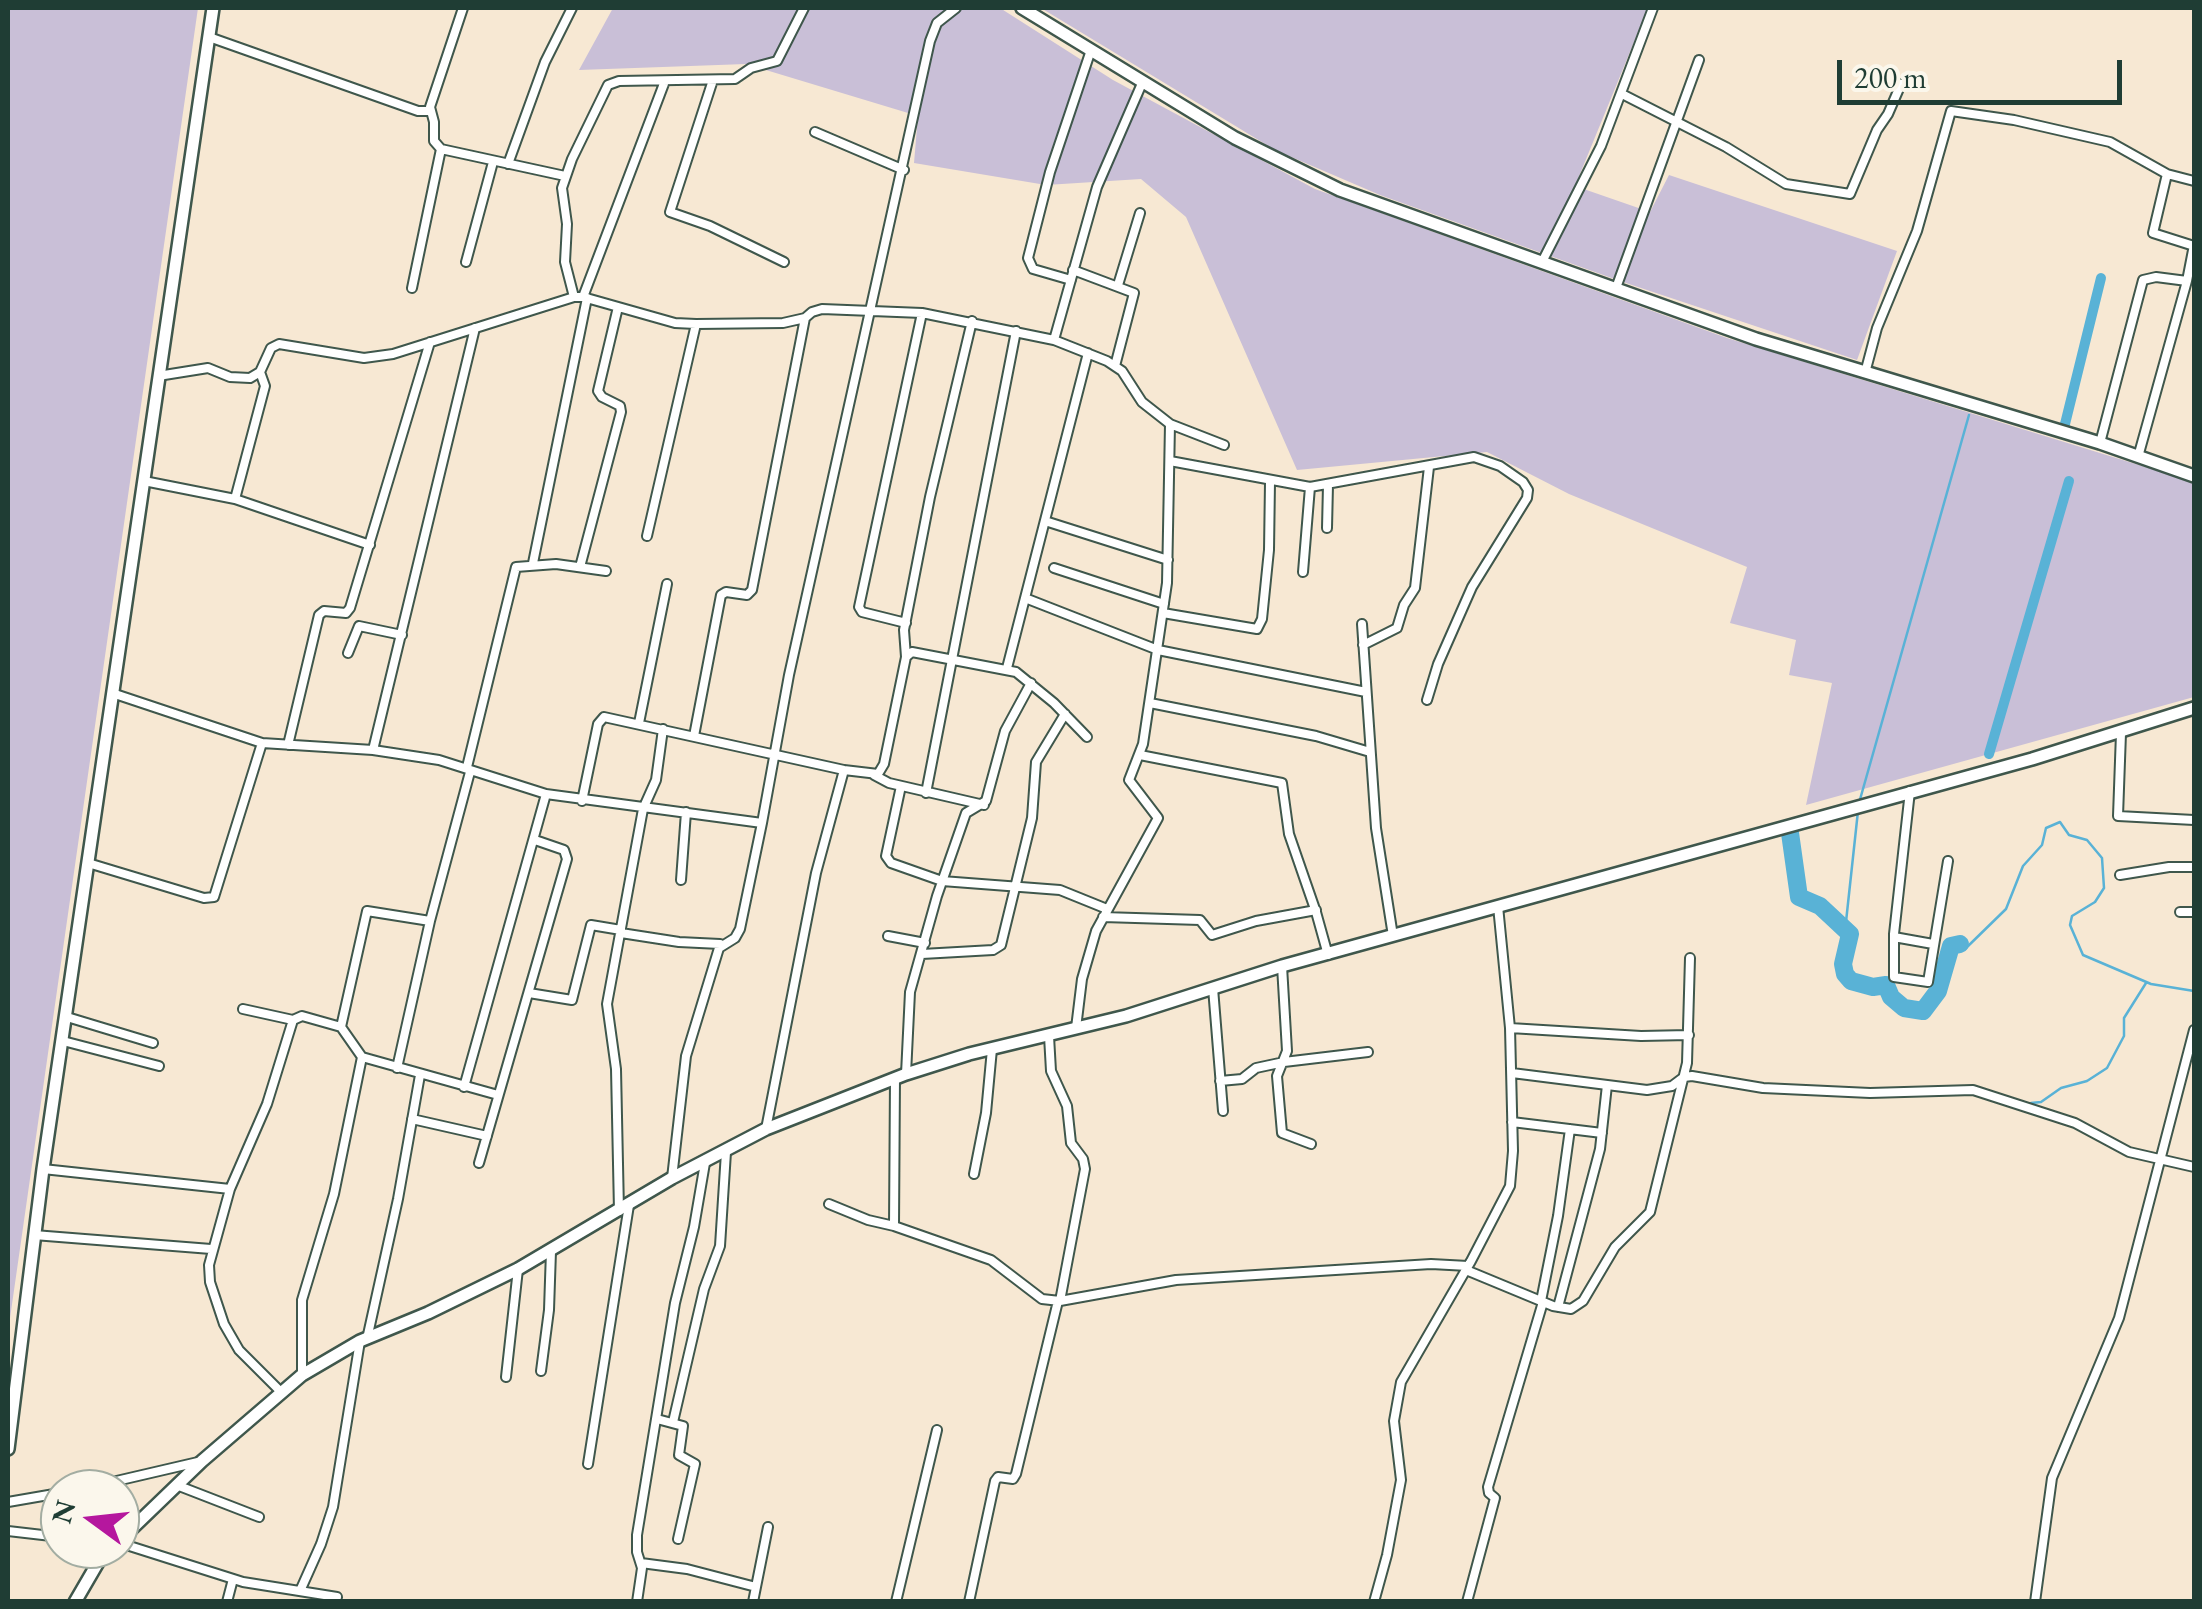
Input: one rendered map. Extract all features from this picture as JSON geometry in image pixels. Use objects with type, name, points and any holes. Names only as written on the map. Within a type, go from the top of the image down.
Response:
[{"type":"street","points":[[8,1449],[43,1169],[214,8]]},
{"type":"street","points":[[464,8],[429,112],[434,122],[434,141],[441,150],[565,176]]},
{"type":"street","points":[[508,164],[545,62],[572,8]]},
{"type":"street","points":[[582,298],[566,262],[567,224],[562,188],[611,82],[735,79],[752,68],[777,60],[804,8]]},
{"type":"street","points":[[530,992],[570,1001],[591,925],[679,942],[721,944],[735,938],[740,929],[774,754],[932,33],[940,20],[956,8]]},
{"type":"street","points":[[1022,8],[1235,138],[1340,190],[1756,340],[2100,442],[2194,476]]},
{"type":"street","points":[[1542,262],[1602,146],[1653,8]]},
{"type":"street","points":[[209,36],[418,112],[429,112]]},
{"type":"street","points":[[1091,50],[1050,172],[1028,258],[1033,268],[1118,285],[1134,293],[1115,366]]},
{"type":"street","points":[[1616,288],[1699,60]]},
{"type":"street","points":[[714,80],[670,212],[710,226],[784,262]]},
{"type":"street","points":[[533,563],[582,298],[664,81]]},
{"type":"street","points":[[1054,340],[1098,186],[1143,82]]},
{"type":"street","points":[[1622,94],[1726,147],[1786,184],[1850,194],[1901,84]]},
{"type":"street","points":[[1864,373],[1877,328],[1925,207],[1951,111],[2096,137],[2166,174],[2194,181]]},
{"type":"street","points":[[815,132],[904,170]]},
{"type":"street","points":[[412,288],[441,150]]},
{"type":"street","points":[[466,262],[492,162]]},
{"type":"street","points":[[2138,457],[2194,245],[2153,232],[2166,174]]},
{"type":"street","points":[[1118,285],[1140,212]]},
{"type":"street","points":[[2100,442],[2143,280],[2148,277],[2187,281]]},
{"type":"street","points":[[235,499],[264,386],[260,372],[274,344],[364,358],[393,354],[582,298],[675,323],[784,323],[805,318],[816,310],[871,310],[922,313],[1016,331],[1088,352],[1115,366],[1142,402],[1170,424],[1224,445]]},
{"type":"street","points":[[580,568],[621,409],[602,398],[598,391],[618,307]]},
{"type":"street","points":[[906,623],[862,612],[859,607],[922,313]]},
{"type":"street","points":[[694,736],[722,595],[749,595],[752,590],[805,318]]},
{"type":"street","points":[[874,775],[884,764],[906,656],[906,623],[946,424],[972,321]]},
{"type":"street","points":[[647,536],[696,324]]},
{"type":"street","points":[[373,750],[475,328]]},
{"type":"street","points":[[926,793],[1016,331]]},
{"type":"street","points":[[288,745],[320,615],[324,611],[348,611],[430,342]]},
{"type":"street","points":[[1007,668],[1088,352]]},
{"type":"street","points":[[158,376],[200,368],[240,379],[260,372]]},
{"type":"street","points":[[1076,1028],[1082,979],[1105,913],[1158,818],[1130,784],[1140,755],[1164,609],[1170,424]]},
{"type":"street","points":[[1170,462],[1310,487],[1470,457],[1481,458],[1514,476],[1528,490],[1472,587],[1438,664],[1427,700]]},
{"type":"street","points":[[1364,646],[1397,628],[1404,604],[1416,588],[1429,467]]},
{"type":"street","points":[[144,481],[235,499],[370,544]]},
{"type":"street","points":[[1054,568],[1164,609],[1257,629],[1262,619],[1269,550],[1270,482]]},
{"type":"street","points":[[1327,528],[1328,485]]},
{"type":"street","points":[[1303,572],[1310,487]]},
{"type":"street","points":[[1045,520],[1168,560]]},
{"type":"street","points":[[397,1068],[514,570],[518,565],[533,563],[606,571]]},
{"type":"street","points":[[638,724],[667,584]]},
{"type":"street","points":[[1025,598],[1158,650],[1366,692]]},
{"type":"street","points":[[1362,624],[1376,828],[1393,936]]},
{"type":"street","points":[[348,653],[359,626],[402,636]]},
{"type":"street","points":[[906,656],[912,652],[1007,668],[1031,682],[1087,737]]},
{"type":"street","points":[[894,1226],[901,1076],[910,992],[966,814],[984,805],[1005,731],[1031,682]]},
{"type":"street","points":[[112,692],[262,742],[373,750],[469,769],[546,794],[582,801],[762,823]]},
{"type":"street","points":[[1150,703],[1316,736],[1370,752]]},
{"type":"street","points":[[140,1523],[202,1462],[302,1375],[363,1340],[428,1314],[518,1269],[672,1178],[766,1130],[901,1076],[2121,733],[2194,708]]},
{"type":"street","points":[[922,954],[998,948],[1002,942],[1032,818],[1036,762],[1065,714]]},
{"type":"street","points":[[582,801],[601,718],[609,717],[874,775],[926,793],[984,805]]},
{"type":"street","points":[[588,1464],[624,1208],[616,1069],[606,1004],[643,809],[656,780],[662,729]]},
{"type":"street","points":[[2121,733],[2118,816],[2194,820]]},
{"type":"street","points":[[88,863],[204,898],[214,897],[262,742]]},
{"type":"street","points":[[1140,755],[1282,783],[1288,834],[1328,955]]},
{"type":"street","points":[[766,1130],[818,864],[844,770]]},
{"type":"street","points":[[901,786],[887,860],[942,881],[1060,890],[1105,913],[1200,920],[1212,935],[1316,910]]},
{"type":"street","points":[[1910,791],[1893,976],[1923,984],[1928,980],[1948,861]]},
{"type":"street","points":[[464,1087],[546,794]]},
{"type":"street","points":[[680,880],[686,812]]},
{"type":"street","points":[[478,1164],[567,854],[535,840]]},
{"type":"street","points":[[2120,876],[2194,866]]},
{"type":"street","points":[[1374,1602],[1402,1480],[1394,1421],[1401,1382],[1510,1186],[1512,1073],[1498,906]]},
{"type":"street","points":[[341,1027],[368,912],[430,922]]},
{"type":"street","points":[[2180,912],[2194,912]]},
{"type":"street","points":[[888,936],[925,943]]},
{"type":"street","points":[[1894,938],[1933,944]]},
{"type":"street","points":[[672,1178],[686,1056],[721,944]]},
{"type":"street","points":[[829,1204],[991,1260],[1034,1294],[1059,1301],[1176,1280],[1432,1264],[1467,1268],[1558,1308],[1571,1309],[1583,1301],[1607,1257],[1650,1212],[1684,1077],[1690,1035],[1690,958]]},
{"type":"street","points":[[1282,966],[1287,1051],[1277,1076],[1282,1133],[1312,1144]]},
{"type":"street","points":[[1213,988],[1222,1111]]},
{"type":"street","points":[[243,1009],[292,1020],[302,1016],[341,1027],[362,1057],[498,1095]]},
{"type":"street","points":[[66,1017],[153,1043]]},
{"type":"street","points":[[281,1392],[239,1350],[224,1324],[210,1282],[211,1249],[230,1189],[267,1104],[292,1020]]},
{"type":"street","points":[[1510,1028],[1690,1035]]},
{"type":"street","points":[[2035,1602],[2052,1478],[2119,1318],[2194,1030]]},
{"type":"street","points":[[968,1602],[995,1481],[1013,1479],[1016,1474],[1059,1301],[1085,1169],[1071,1143],[1066,1106],[1051,1071],[1049,1036]]},
{"type":"street","points":[[63,1041],[159,1066]]},
{"type":"street","points":[[974,1174],[986,1113],[992,1049]]},
{"type":"street","points":[[1220,1081],[1242,1079],[1256,1068],[1284,1062],[1368,1052]]},
{"type":"street","points":[[302,1375],[302,1300],[334,1194],[362,1057]]},
{"type":"street","points":[[1512,1073],[1662,1090],[1684,1077],[1763,1088],[1870,1093],[1973,1090],[2075,1123],[2104,1141],[2160,1162],[2194,1167]]},
{"type":"street","points":[[300,1591],[332,1507],[420,1075]]},
{"type":"street","points":[[1558,1308],[1602,1133],[1607,1085]]},
{"type":"street","points":[[412,1120],[486,1136]]},
{"type":"street","points":[[1512,1122],[1602,1133]]},
{"type":"street","points":[[1467,1602],[1495,1498],[1488,1493],[1488,1487],[1542,1301],[1570,1129]]},
{"type":"street","points":[[672,1422],[704,1289],[720,1246],[726,1152]]},
{"type":"street","points":[[637,1602],[641,1563],[637,1535],[672,1319],[692,1240],[705,1163]]},
{"type":"street","points":[[43,1169],[230,1189]]},
{"type":"street","points":[[34,1235],[211,1249]]},
{"type":"street","points":[[541,1371],[549,1310],[550,1251]]},
{"type":"street","points":[[506,1377],[518,1269]]},
{"type":"street","points":[[657,1419],[682,1426],[680,1458],[695,1466],[678,1539]]},
{"type":"street","points":[[896,1602],[938,1430]]},
{"type":"street","points":[[140,1476],[202,1462]]},
{"type":"street","points":[[179,1486],[260,1517]]},
{"type":"street","points":[[8,1502],[40,1496]]},
{"type":"street","points":[[753,1602],[768,1527]]},
{"type":"street","points":[[8,1530],[40,1534]]},
{"type":"street","points":[[140,1549],[233,1579],[337,1596]]},
{"type":"street","points":[[641,1563],[687,1569],[756,1586]]},
{"type":"street","points":[[75,1602],[95,1569]]},
{"type":"street","points":[[227,1602],[233,1579]]},
{"type":"shaded area","points":[[8,8],[198,8],[8,1332]]},
{"type":"shaded area","points":[[613,8],[1000,8],[1113,80],[1315,189],[1727,338],[2194,482],[2194,697],[1806,805],[1832,683],[1789,675],[1796,640],[1730,623],[1747,567],[1569,494],[1487,452],[1297,470],[1186,217],[1141,179],[1046,185],[914,163],[918,116],[746,64],[579,70]]},
{"type":"shaded area","points":[[1041,8],[1648,8],[1575,186],[1650,212],[1669,175],[1897,251],[1857,360],[1380,195],[1275,150]]},
{"type":"waterway","points":[[2065,424],[2101,278]]},
{"type":"waterway","points":[[1859,803],[1969,415]]},
{"type":"waterway","points":[[1989,754],[2069,481]]},
{"type":"waterway","points":[[1845,931],[1858,811]]},
{"type":"waterway","points":[[1960,944],[1965,949],[2006,909],[2023,866],[2042,845],[2046,828],[2060,822],[2069,835],[2087,840],[2102,858],[2104,888],[2095,902],[2072,916],[2070,925],[2083,955],[2151,984],[2194,991]]},
{"type":"waterway","points":[[1790,833],[1799,897],[1820,906],[1850,934],[1843,964],[1851,981],[1873,987],[1886,985],[1891,997],[1904,1008],[1923,1011],[1938,991],[1951,946],[1960,944]]},
{"type":"waterway","points":[[2031,1103],[2087,1081],[2107,1068],[2124,1036],[2124,1018],[2146,983]]}]
